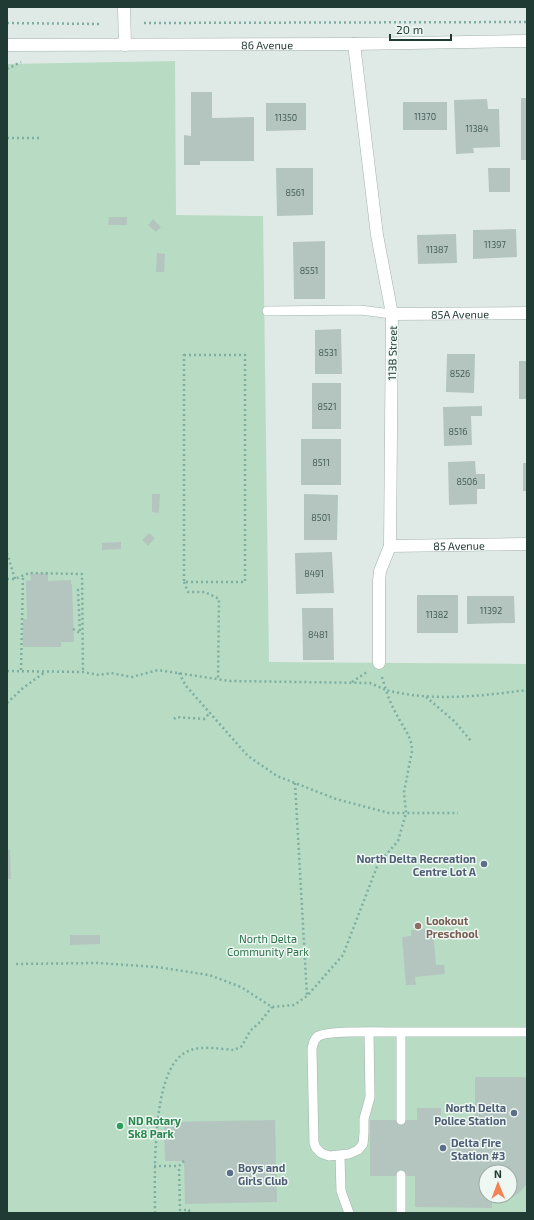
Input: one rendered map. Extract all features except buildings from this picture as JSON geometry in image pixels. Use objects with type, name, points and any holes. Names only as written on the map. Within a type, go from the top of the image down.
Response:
[{"type":"street","points":[[124,7],[125,45]]},
{"type":"street","name":"86 Avenue","points":[[7,45],[354,44],[527,41]]},
{"type":"street","name":"113B Street","points":[[354,44],[377,235],[392,314],[390,546],[380,571],[377,669]]},
{"type":"street","name":"85A Avenue","points":[[392,314],[527,313]]},
{"type":"street","name":"85 Avenue","points":[[390,546],[527,544]]},
{"type":"lane","points":[[267,311],[360,310],[392,314]]},
{"type":"lane","points":[[401,1032],[401,1120]]},
{"type":"lane","points":[[370,1033],[370,1097],[364,1119],[363,1144],[358,1150],[349,1154],[329,1156],[321,1153],[316,1148],[314,1143],[312,1049],[313,1042],[321,1034],[401,1032],[527,1032]]},
{"type":"lane","points":[[340,1156],[341,1191],[349,1213]]},
{"type":"lane","points":[[401,1176],[401,1213]]},
{"type":"path","points":[[144,23],[527,22]]},
{"type":"path","points":[[7,23],[100,24]]},
{"type":"path","points":[[7,138],[40,138]]},
{"type":"path","points":[[184,582],[245,582],[245,355],[184,355],[184,582],[188,592],[205,592],[219,599],[218,679]]},
{"type":"path","points":[[7,553],[15,579]]},
{"type":"path","points":[[7,579],[15,579],[30,573],[46,572],[82,574],[83,672]]},
{"type":"path","points":[[21,670],[23,576]]},
{"type":"path","points":[[73,629],[80,632],[78,590],[82,590]]},
{"type":"path","points":[[15,964],[98,963],[156,967],[209,975],[241,987],[272,1007],[294,1005],[307,996],[343,955],[378,864],[398,841],[406,813],[404,792],[412,751],[412,744],[409,735],[392,706],[377,669],[352,682]]},
{"type":"path","points":[[7,671],[83,672],[99,675],[111,673],[132,677],[158,670],[230,681],[370,683],[386,690],[426,696],[461,697],[527,690]]},
{"type":"path","points":[[7,704],[23,688],[45,672]]},
{"type":"path","points":[[179,672],[186,686],[248,756],[277,776],[336,799],[389,813],[458,813]]},
{"type":"path","points":[[426,696],[454,721],[472,742]]},
{"type":"path","points":[[174,719],[176,717],[204,719],[210,713]]},
{"type":"path","points":[[295,783],[307,996]]},
{"type":"path","points":[[155,1213],[154,1166],[158,1112],[165,1083],[177,1058],[189,1050],[199,1048],[239,1049],[245,1042],[250,1031],[260,1022],[272,1007]]},
{"type":"path","points":[[154,1166],[179,1166],[184,1161]]},
{"type":"path","points":[[179,1166],[180,1210],[189,1210],[189,1213]]},
{"type":"green space","name":"North Delta Community Park","points":[[175,61],[176,215],[263,216],[269,662],[527,664],[527,1213],[7,1213],[7,64]]},
{"type":"place","name":"North Delta Recreation Centre Lot A","points":[[484,864]]},
{"type":"place","name":"Lookout Preschool","points":[[418,926]]},
{"type":"place","name":"North Delta Police Station","points":[[514,1113]]},
{"type":"place","name":"ND Rotary Sk8 Park","points":[[120,1126]]},
{"type":"place","name":"Delta Fire Station #3","points":[[443,1148]]},
{"type":"place","name":"Boys and Girls Club","points":[[230,1173]]}]
